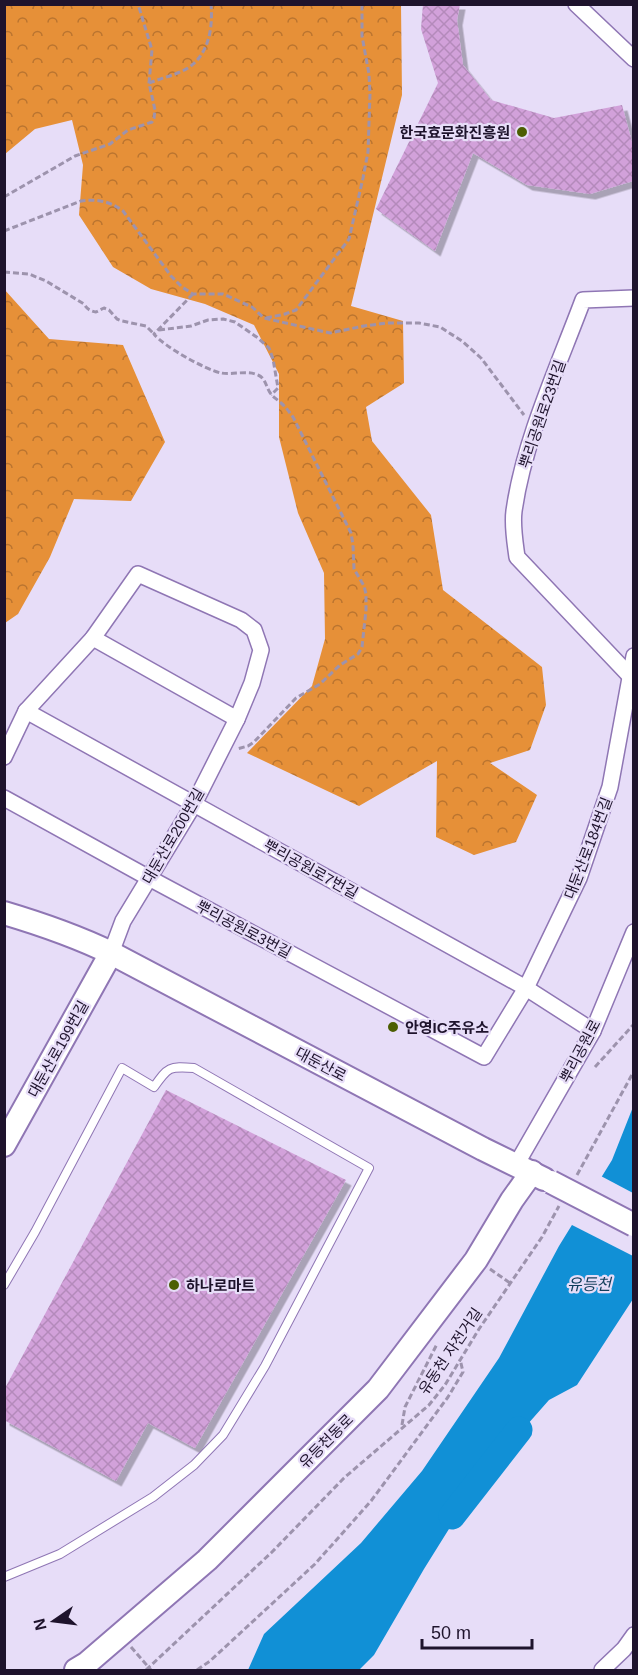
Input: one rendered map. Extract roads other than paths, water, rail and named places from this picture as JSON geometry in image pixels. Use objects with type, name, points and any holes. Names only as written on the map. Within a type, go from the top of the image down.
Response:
[{"type":"main road","name":"대둔산로","points":[[4,913],[41,923],[111,953],[483,1149],[633,1225]]},
{"type":"main road","name":"대둔산로199번길","points":[[4,1145],[111,953]]},
{"type":"main road","name":"유등천동로","points":[[76,1671],[207,1560],[378,1389],[476,1260],[512,1200],[533,1173]]},
{"type":"street","points":[[576,4],[633,59]]},
{"type":"street","name":"뿌리공원로23번길","points":[[632,676],[517,557],[514,513],[526,450],[583,300],[633,298]]},
{"type":"street","name":"대둔산로200번길","points":[[4,757],[26,711],[93,638],[138,574],[242,620],[254,630],[261,650],[252,683],[237,719],[194,804],[123,921],[111,953]]},
{"type":"street","points":[[93,638],[237,719]]},
{"type":"street","name":"대둔산로184번길","points":[[484,1057],[526,987],[579,878],[610,787],[632,676],[633,656]]},
{"type":"street","name":"뿌리공원로7번길","points":[[26,711],[526,987],[593,1031]]},
{"type":"street","name":"뿌리공원로3번길","points":[[4,798],[484,1057]]},
{"type":"street","name":"뿌리공원로","points":[[533,1173],[633,932]]},
{"type":"street","points":[[602,1671],[624,1649],[633,1635]]},
{"type":"lane","points":[[4,1285],[35,1232],[122,1068],[154,1087],[166,1071],[178,1067],[194,1068],[369,1168],[265,1366],[223,1435],[194,1466],[153,1497],[60,1554],[4,1576]]},
{"type":"water","name":"유등천","points":[[633,1107],[633,1299],[577,1385],[549,1400],[482,1476],[374,1655],[359,1670],[248,1670],[264,1634],[361,1543],[422,1471],[499,1358],[559,1246],[612,1160]]},
{"type":"waterway","name":"유등천","points":[[452,1516],[519,1430]]},
{"type":"place","name":"한국효문화진흥원","points":[[522,132]]},
{"type":"place","name":"안영IC주유소","points":[[393,1027]]},
{"type":"place","name":"하나로마트","points":[[174,1285]]}]
